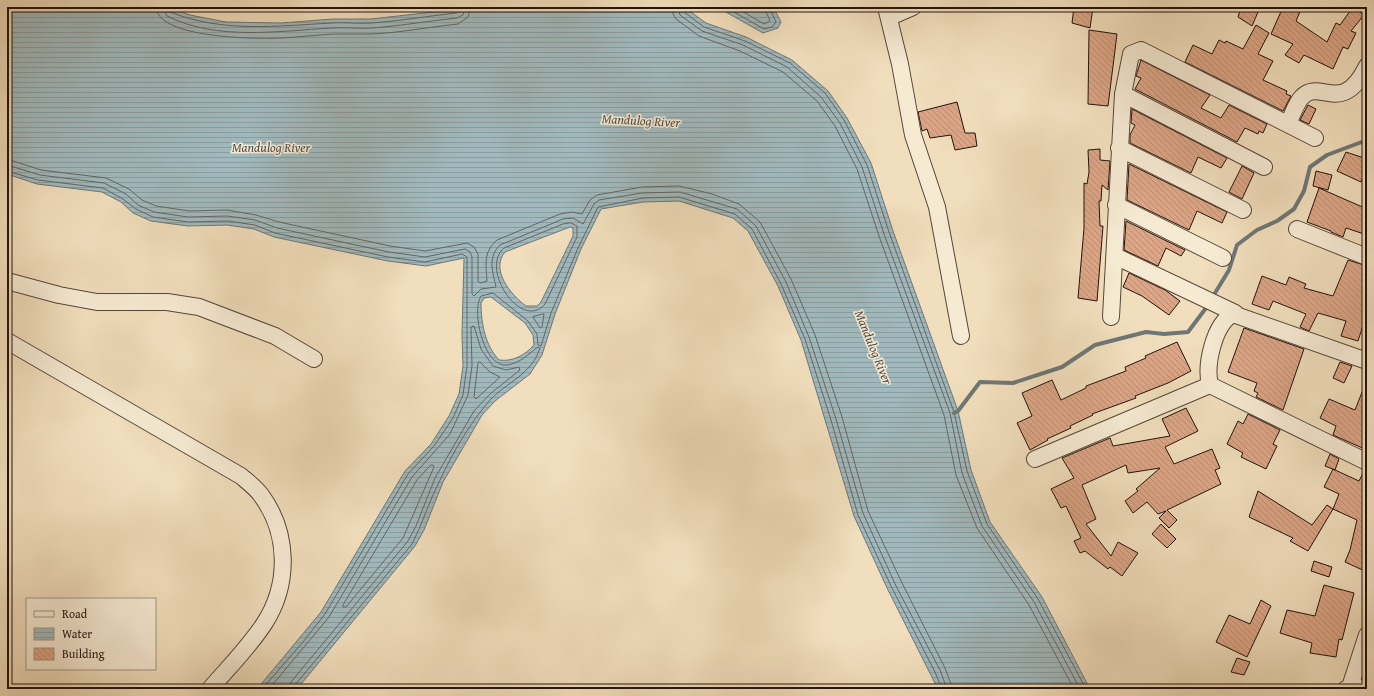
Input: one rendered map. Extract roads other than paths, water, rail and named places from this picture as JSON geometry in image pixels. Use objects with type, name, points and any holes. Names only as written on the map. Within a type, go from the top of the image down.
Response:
[{"type":"street","points":[[913,7],[888,12],[913,135],[937,207],[961,336]]},
{"type":"street","points":[[1111,317],[1123,94],[1131,54],[1141,50],[1315,138]]},
{"type":"street","points":[[1288,124],[1301,97],[1308,92],[1343,93],[1353,88],[1367,66]]},
{"type":"street","points":[[1123,94],[1264,167]]},
{"type":"street","points":[[1119,148],[1243,210]]},
{"type":"street","points":[[1116,205],[1223,258]]},
{"type":"street","points":[[1297,229],[1367,257]]},
{"type":"street","points":[[1115,256],[1235,314],[1367,361]]},
{"type":"street","points":[[7,281],[59,295],[97,302],[167,302],[199,307],[275,336],[314,360]]},
{"type":"street","points":[[1235,314],[1226,318],[1218,328],[1207,376],[1210,385],[1367,462]]},
{"type":"street","points":[[7,341],[241,476],[261,494],[273,515],[282,542],[284,569],[277,599],[264,623],[210,689]]},
{"type":"street","points":[[1035,460],[1210,385]]},
{"type":"street","points":[[1367,635],[1348,688],[1367,688]]},
{"type":"water","name":"Mandulog River","points":[[7,7],[167,7],[190,15],[226,22],[281,23],[333,19],[371,19],[478,7],[684,7],[706,23],[746,37],[792,60],[828,91],[847,118],[871,163],[893,231],[958,411],[971,470],[990,522],[1042,597],[1090,689],[938,689],[888,590],[854,516],[801,340],[778,286],[748,231],[733,218],[679,201],[643,202],[601,209],[581,249],[555,314],[542,355],[530,374],[495,401],[482,415],[443,482],[424,530],[415,546],[297,689],[257,689],[321,612],[405,471],[431,444],[449,416],[459,394],[463,366],[462,334],[464,258],[426,266],[388,261],[274,237],[254,229],[227,225],[188,226],[151,221],[133,213],[121,202],[102,192],[37,184],[7,174]],"holes":[[[570,227],[573,228],[573,236],[541,302],[537,306],[526,306],[514,295],[504,282],[501,274],[501,259],[505,252]],[[491,297],[525,323],[533,335],[534,345],[527,352],[514,359],[499,360],[490,348],[487,341],[483,326],[481,303],[484,298]]]},
{"type":"water","points":[[717,7],[773,7],[781,22],[778,28],[763,33]]},
{"type":"waterway","points":[[1212,298],[1229,270],[1237,245],[1257,230],[1277,221],[1294,209],[1304,191],[1310,167],[1327,155],[1367,140]]},
{"type":"waterway","points":[[954,413],[958,411],[980,382],[1013,383],[1062,367],[1095,345],[1146,332],[1164,334],[1188,332],[1209,304]]}]
